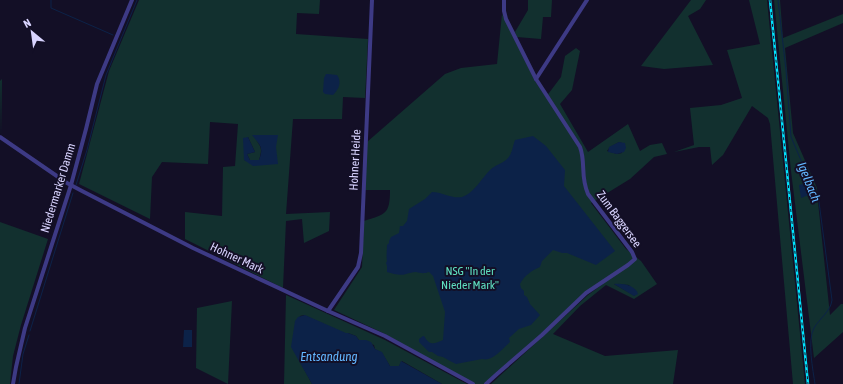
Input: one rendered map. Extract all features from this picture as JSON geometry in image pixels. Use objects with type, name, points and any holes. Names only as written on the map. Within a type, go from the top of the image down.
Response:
[{"type":"street","name":"Niedermarker Damm","points":[[13,384],[25,328],[71,185],[97,84],[132,0]]},
{"type":"street","name":"Hohner Heide","points":[[328,311],[358,267],[360,254],[372,0]]},
{"type":"street","points":[[504,0],[506,19],[536,78],[587,0]]},
{"type":"street","name":"Zum Baggersee","points":[[486,384],[542,335],[586,293],[635,259],[632,252],[588,194],[584,185],[582,152],[580,147],[536,78]]},
{"type":"street","name":"Hohner Mark","points":[[0,137],[71,185],[193,248],[385,336],[473,384]]},
{"type":"green space","points":[[139,0],[320,0],[319,14],[297,13],[296,34],[368,39],[365,98],[343,97],[342,119],[293,119],[286,214],[330,212],[329,231],[304,243],[302,219],[286,221],[283,288],[185,239],[185,212],[222,216],[223,167],[235,166],[238,124],[210,122],[208,164],[162,162],[152,177],[150,219],[79,184],[109,71]],"holes":[[[252,136],[278,164],[266,164],[244,160],[248,137],[255,152],[247,154],[250,160],[259,160],[261,152],[259,145]]]},
{"type":"green space","points":[[528,0],[552,0],[551,17],[543,17],[541,39],[517,37],[515,32],[528,10]]},
{"type":"green space","points":[[691,0],[706,0],[700,9],[688,16],[713,65],[664,69],[641,66]]},
{"type":"green space","points":[[749,0],[767,0],[805,384],[793,384],[770,124],[768,118],[752,106],[723,155],[712,165],[710,147],[699,147],[674,152],[694,145],[690,108],[721,105],[742,98],[727,50],[760,44]]},
{"type":"green space","points":[[774,0],[780,0],[783,38],[843,14],[843,23],[785,48],[793,133],[817,188],[830,315],[841,304],[843,304],[843,332],[814,358],[791,171]]},
{"type":"green space","name":"NSG \"In der Nieder Mark\"","points":[[502,14],[535,81],[546,97],[561,77],[565,56],[576,48],[580,51],[572,90],[560,104],[588,152],[628,124],[640,151],[650,145],[662,143],[667,154],[654,157],[630,179],[591,203],[626,249],[641,261],[657,284],[634,299],[606,285],[580,306],[553,334],[605,356],[678,350],[673,384],[491,384],[588,295],[603,284],[600,282],[485,384],[475,384],[383,333],[334,310],[362,267],[364,221],[381,215],[385,212],[389,204],[390,190],[365,190],[367,142],[445,74],[461,68],[497,64]],"holes":[[[619,142],[622,143],[622,153],[617,154],[607,151],[610,147]],[[614,284],[629,285],[635,296]]]},
{"type":"green space","points":[[2,79],[1,135],[0,81]]},
{"type":"green space","points":[[0,222],[48,239],[21,325],[13,356],[10,384],[0,384]]},
{"type":"green space","points":[[286,295],[385,340],[467,384],[442,384],[402,361],[399,366],[390,366],[382,353],[375,349],[374,345],[359,340],[356,336],[348,333],[346,334],[304,315],[300,316],[292,347],[312,384],[284,384]]},
{"type":"green space","points":[[232,301],[228,384],[196,368],[197,308]]},
{"type":"water","points":[[326,74],[337,75],[339,78],[339,85],[333,95],[325,94],[323,92],[324,78]]},
{"type":"water","points":[[252,135],[278,135],[276,147],[278,164],[253,166],[244,160],[243,138],[248,137],[255,152],[247,154],[250,160],[259,160],[261,149]]},
{"type":"water","points":[[533,136],[546,146],[565,170],[564,186],[615,251],[596,265],[567,253],[553,250],[542,261],[540,267],[528,274],[520,284],[524,291],[524,295],[540,315],[531,325],[519,329],[509,338],[510,342],[493,357],[489,359],[456,364],[432,352],[429,352],[419,342],[419,339],[423,336],[430,343],[443,340],[445,312],[433,276],[429,272],[413,272],[401,275],[387,272],[387,245],[391,237],[399,233],[400,226],[403,226],[407,221],[409,209],[425,199],[432,192],[454,197],[462,197],[470,193],[490,170],[508,158],[515,140]]},
{"type":"water","points":[[619,142],[625,143],[626,148],[624,152],[617,154],[608,152],[609,147]]},
{"type":"water","points":[[807,183],[811,194],[801,198],[799,185]]},
{"type":"water","points":[[614,284],[628,285],[634,288],[638,294],[634,296]]},
{"type":"water","name":"Entsandung","points":[[305,315],[356,336],[359,340],[371,342],[375,349],[382,352],[390,366],[399,366],[401,361],[442,384],[312,384],[291,347],[295,321],[298,317]]},
{"type":"water","points":[[184,330],[192,330],[192,347],[183,347]]},
{"type":"waterway","points":[[51,0],[51,8],[113,35]]},
{"type":"waterway","points":[[76,185],[87,150],[106,75],[137,0]]},
{"type":"waterway","name":"Igelbach","points":[[778,0],[786,70],[791,137],[819,202],[832,300],[829,308],[814,328],[812,334],[811,356],[815,384]]},
{"type":"waterway","points":[[30,331],[73,193]]},
{"type":"waterway","points":[[19,384],[23,354],[29,335]]},
{"type":"railway","points":[[770,0],[808,384]]}]
